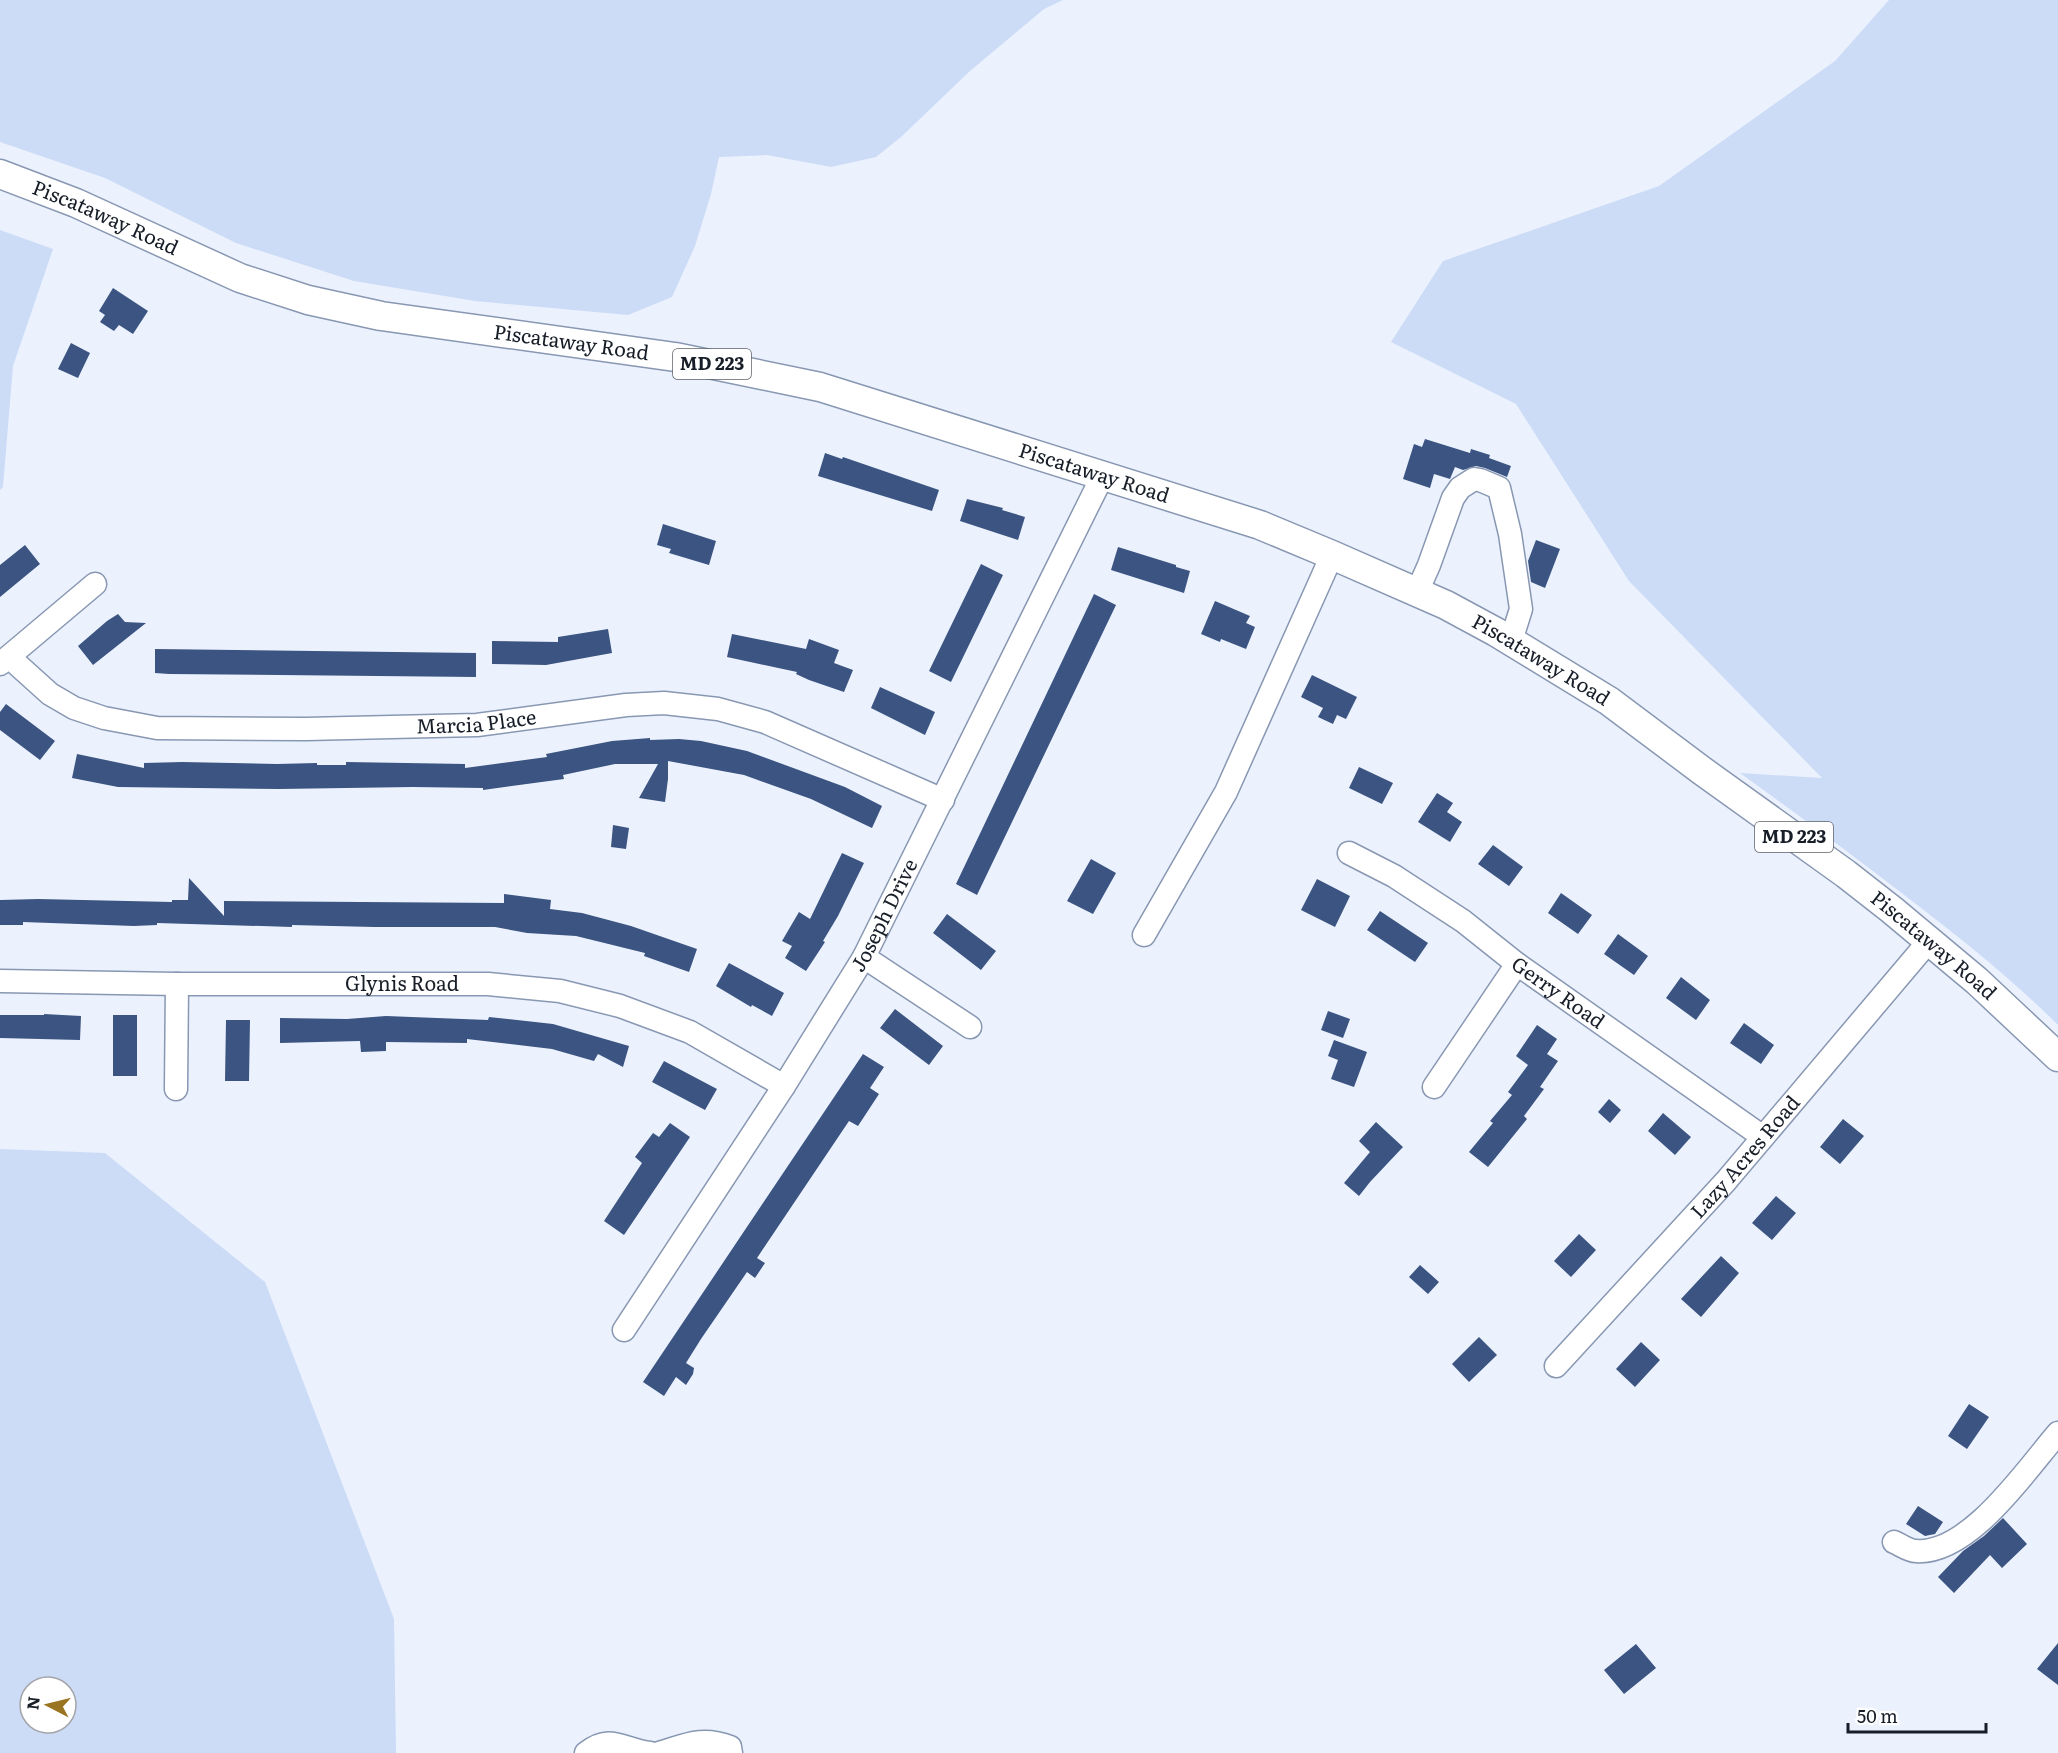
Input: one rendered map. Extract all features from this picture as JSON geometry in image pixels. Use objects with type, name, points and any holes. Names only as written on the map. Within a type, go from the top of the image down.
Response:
[{"type":"main road","name":"Piscataway Road","points":[[0,174],[76,203],[240,278],[329,306],[471,330],[675,357],[820,387],[1260,525],[1332,555],[1446,605],[1511,641],[1609,701],[1846,874],[1977,981],[2058,1057]]},
{"type":"street","name":"Joseph Drive","points":[[624,1330],[784,1086],[864,957],[1102,477]]},
{"type":"street","points":[[1417,592],[1453,498],[1460,488],[1474,479],[1490,483],[1499,488],[1510,534],[1521,609],[1511,641]]},
{"type":"street","points":[[1144,935],[1226,792],[1332,555]]},
{"type":"street","points":[[5,661],[95,584]]},
{"type":"street","name":"Marcia Place","points":[[5,661],[50,694],[74,708],[104,718],[157,728],[306,729],[477,725],[627,705],[664,703],[718,710],[765,722],[943,800]]},
{"type":"street","name":"Gerry Road","points":[[1349,853],[1394,876],[1453,915],[1517,964],[1763,1137]]},
{"type":"street","name":"Lazy Acres Road","points":[[1556,1366],[1656,1260],[1929,941]]},
{"type":"street","points":[[864,957],[970,1027]]},
{"type":"street","points":[[1434,1087],[1517,964]]},
{"type":"street","name":"Glynis Road","points":[[0,981],[177,984],[488,984],[560,991],[620,1006],[690,1032],[784,1086]]},
{"type":"street","points":[[176,1089],[177,984]]},
{"type":"street","points":[[1894,1542],[1913,1551],[1929,1551],[1960,1538],[2009,1492],[2058,1433]]},
{"type":"street","points":[[658,1753],[698,1742],[714,1741],[730,1748],[732,1753]]},
{"type":"street","points":[[586,1753],[597,1745],[609,1743],[638,1752],[650,1753]]},
{"type":"shaded area","points":[[0,0],[1063,0],[1044,9],[970,71],[901,137],[876,157],[831,167],[767,155],[719,157],[711,194],[695,246],[672,297],[628,315],[475,301],[354,281],[236,243],[105,178],[0,142]]},
{"type":"shaded area","points":[[1889,0],[2058,0],[2058,1025],[2007,977],[1953,933],[1851,854],[1740,773],[1822,778],[1629,581],[1516,404],[1391,342],[1443,261],[1659,186],[1835,61]]},
{"type":"shaded area","points":[[0,230],[53,249],[13,366],[3,487],[0,490]]},
{"type":"shaded area","points":[[0,1149],[105,1153],[265,1282],[394,1619],[396,1753],[0,1753]]},
{"type":"building","points":[[113,288],[148,311],[133,334],[119,325],[114,331],[100,322],[105,315],[99,311]]},
{"type":"building","points":[[71,343],[90,353],[78,378],[58,369]]},
{"type":"building","points":[[1425,439],[1470,453],[1471,449],[1490,455],[1489,458],[1511,466],[1507,477],[1476,466],[1463,470],[1455,467],[1450,479],[1434,474],[1430,488],[1403,479],[1414,444],[1422,447]]},
{"type":"building","points":[[825,453],[939,490],[932,511],[818,476]]},
{"type":"building","points":[[967,499],[1003,508],[1002,510],[1025,517],[1018,540],[960,521]]},
{"type":"building","points":[[663,524],[716,541],[709,565],[669,553],[671,549],[657,545]]},
{"type":"building","points":[[1536,540],[1560,549],[1545,588],[1531,582],[1528,561]]},
{"type":"building","points":[[25,545],[40,564],[0,597],[0,565]]},
{"type":"building","points":[[1118,547],[1190,571],[1184,593],[1111,570]]},
{"type":"building","points":[[981,564],[1003,575],[951,682],[929,671]]},
{"type":"building","points":[[1094,594],[1116,605],[977,895],[956,884]]},
{"type":"building","points":[[1215,601],[1250,616],[1246,623],[1255,627],[1246,649],[1201,634]]},
{"type":"building","points":[[118,614],[125,622],[146,623],[93,665],[78,646]]},
{"type":"building","points":[[608,629],[612,653],[546,665],[492,664],[492,641],[558,642],[558,637]]},
{"type":"building","points":[[732,634],[806,649],[809,639],[839,650],[834,663],[853,670],[844,692],[809,680],[796,674],[797,672],[727,657]]},
{"type":"building","points":[[155,649],[476,653],[476,677],[155,673]]},
{"type":"building","points":[[1312,675],[1357,697],[1346,719],[1337,715],[1333,724],[1318,717],[1323,708],[1301,697]]},
{"type":"building","points":[[880,687],[935,712],[925,735],[871,708]]},
{"type":"building","points":[[6,704],[55,741],[40,760],[0,730],[0,712]]},
{"type":"building","points":[[650,738],[650,740],[701,741],[747,751],[845,787],[882,806],[872,828],[811,799],[744,775],[668,761],[665,802],[639,798],[658,764],[615,764],[563,775],[564,779],[483,790],[483,788],[413,787],[279,789],[118,787],[72,778],[77,754],[144,768],[144,763],[346,765],[346,762],[465,764],[465,768],[547,757],[546,754],[612,741]]},
{"type":"building","points":[[1359,767],[1393,783],[1382,804],[1349,788]]},
{"type":"building","points":[[1437,793],[1453,803],[1447,812],[1462,822],[1450,842],[1418,822]]},
{"type":"building","points":[[613,825],[629,828],[626,849],[611,847]]},
{"type":"building","points":[[1493,845],[1523,867],[1509,886],[1478,864]]},
{"type":"building","points":[[842,853],[864,863],[823,941],[825,942],[806,971],[785,958],[792,946],[782,941],[799,912],[810,919]]},
{"type":"building","points":[[1091,859],[1116,873],[1093,914],[1067,901]]},
{"type":"building","points":[[189,878],[224,916],[224,901],[504,903],[504,894],[551,900],[550,909],[582,913],[631,926],[697,949],[689,972],[644,956],[645,953],[576,936],[527,933],[495,927],[292,925],[292,927],[157,923],[157,925],[134,926],[23,922],[23,925],[0,925],[0,900],[172,902],[172,900],[188,900]]},
{"type":"building","points":[[1317,879],[1350,896],[1335,927],[1301,910]]},
{"type":"building","points":[[1561,893],[1592,915],[1578,934],[1548,913]]},
{"type":"building","points":[[1380,911],[1428,943],[1415,962],[1367,930]]},
{"type":"building","points":[[947,914],[996,951],[981,970],[933,933]]},
{"type":"building","points":[[1618,934],[1648,956],[1634,975],[1604,954]]},
{"type":"building","points":[[729,963],[784,993],[772,1016],[752,1005],[751,1007],[716,986]]},
{"type":"building","points":[[1681,977],[1710,1000],[1696,1020],[1666,998]]},
{"type":"building","points":[[895,1009],[943,1046],[929,1065],[880,1028]]},
{"type":"building","points":[[1328,1011],[1350,1019],[1343,1038],[1321,1030]]},
{"type":"building","points":[[0,1015],[81,1016],[80,1040],[0,1038]]},
{"type":"building","points":[[113,1015],[137,1015],[137,1076],[113,1076]]},
{"type":"building","points":[[386,1016],[488,1020],[489,1017],[553,1024],[629,1046],[623,1067],[598,1054],[594,1061],[552,1049],[467,1039],[467,1043],[386,1042],[386,1051],[361,1052],[360,1041],[280,1043],[280,1018],[347,1019]]},
{"type":"building","points":[[226,1020],[250,1020],[249,1081],[225,1081]]},
{"type":"building","points":[[1744,1023],[1774,1045],[1761,1064],[1730,1043]]},
{"type":"building","points":[[1537,1025],[1557,1039],[1547,1054],[1558,1061],[1540,1087],[1544,1089],[1524,1116],[1527,1119],[1488,1167],[1469,1152],[1493,1123],[1490,1121],[1512,1095],[1508,1092],[1528,1065],[1516,1056]]},
{"type":"building","points":[[1334,1040],[1367,1052],[1354,1087],[1331,1079],[1338,1060],[1328,1056]]},
{"type":"building","points":[[863,1054],[884,1067],[870,1088],[879,1094],[858,1126],[849,1121],[757,1258],[765,1263],[755,1278],[747,1272],[701,1339],[686,1363],[694,1368],[686,1385],[676,1377],[664,1396],[643,1382]]},
{"type":"building","points":[[664,1061],[717,1089],[705,1110],[652,1082]]},
{"type":"building","points":[[1609,1099],[1621,1110],[1610,1123],[1598,1112]]},
{"type":"building","points":[[1663,1113],[1691,1137],[1675,1155],[1648,1131]]},
{"type":"building","points":[[1843,1119],[1864,1136],[1840,1164],[1820,1147]]},
{"type":"building","points":[[1376,1122],[1403,1147],[1359,1196],[1344,1183],[1370,1152],[1359,1141]]},
{"type":"building","points":[[670,1123],[690,1137],[624,1235],[604,1221],[642,1163],[635,1157],[653,1133],[659,1137]]},
{"type":"building","points":[[1776,1196],[1796,1213],[1772,1240],[1752,1223]]},
{"type":"building","points":[[1579,1234],[1596,1250],[1571,1277],[1554,1261]]},
{"type":"building","points":[[1721,1256],[1739,1273],[1701,1317],[1681,1299]]},
{"type":"building","points":[[1420,1265],[1439,1282],[1428,1294],[1409,1277]]},
{"type":"building","points":[[1479,1337],[1497,1355],[1469,1382],[1452,1364]]},
{"type":"building","points":[[1641,1342],[1660,1360],[1635,1387],[1616,1369]]},
{"type":"building","points":[[1969,1404],[1989,1417],[1967,1449],[1948,1436]]},
{"type":"building","points":[[1918,1506],[1943,1522],[1935,1534],[1925,1536],[1906,1524]]},
{"type":"building","points":[[2003,1518],[2027,1544],[2002,1568],[1990,1555],[1954,1593],[1938,1577],[1963,1551]]},
{"type":"building","points":[[2058,1643],[2058,1685],[2037,1669]]},
{"type":"building","points":[[1636,1644],[1656,1668],[1624,1694],[1604,1670]]}]
